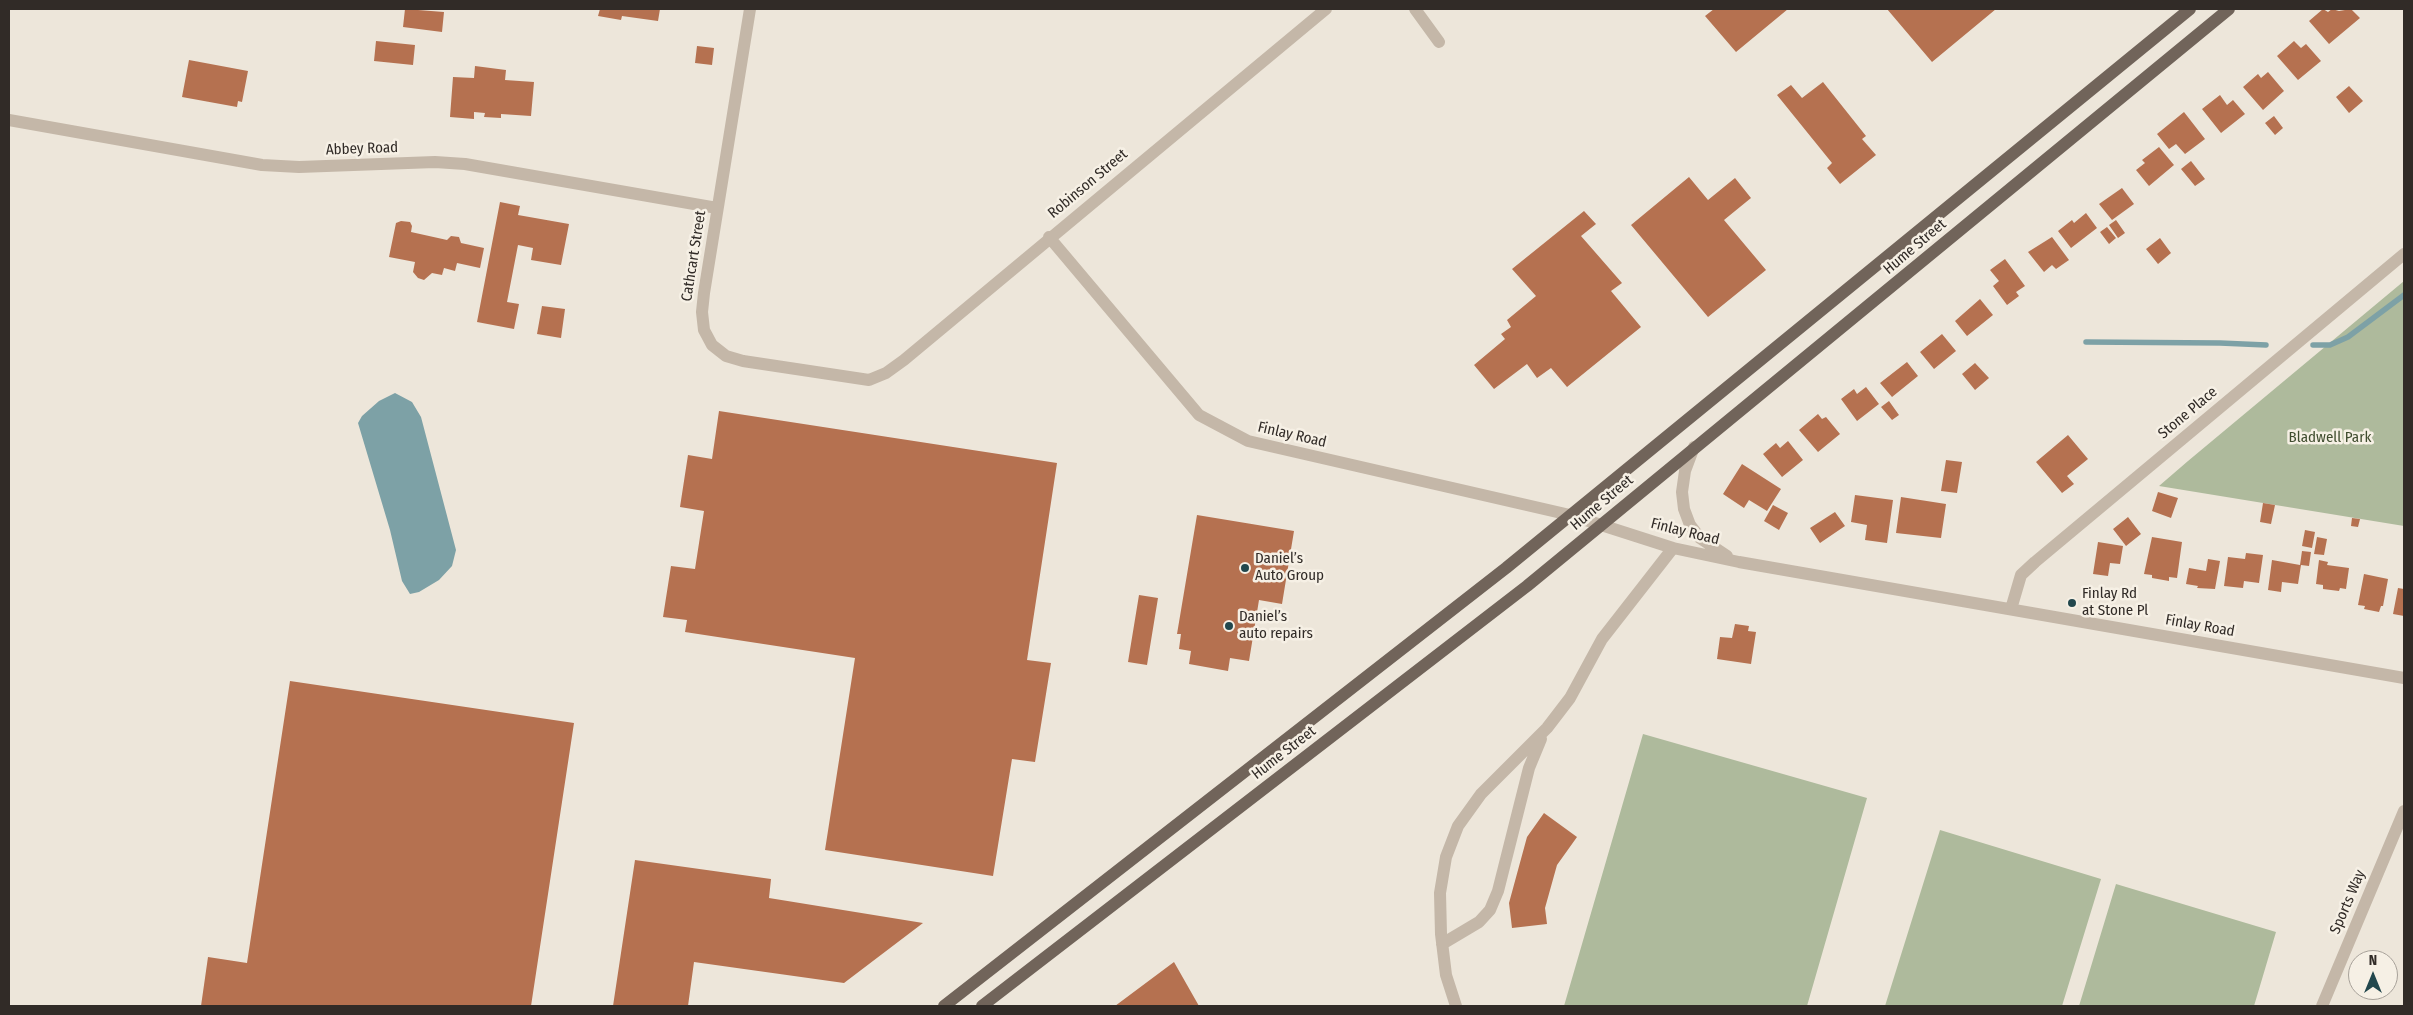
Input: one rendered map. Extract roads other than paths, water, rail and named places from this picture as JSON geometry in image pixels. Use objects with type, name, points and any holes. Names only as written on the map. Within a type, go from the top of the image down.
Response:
[{"type":"main road","name":"Hume Street","points":[[944,1006],[1506,568],[2190,9]]},
{"type":"main road","name":"Hume Street","points":[[982,1006],[1527,586],[1694,447],[1835,335],[2229,9]]},
{"type":"street","name":"Cathcart Street","points":[[750,9],[702,312],[704,330],[712,345],[726,356],[743,361],[869,380]]},
{"type":"street","name":"Robinson Street","points":[[869,380],[886,373],[904,360],[1049,237],[1326,9]]},
{"type":"street","points":[[1415,9],[1439,42]]},
{"type":"street","name":"Abbey Road","points":[[9,120],[262,164],[299,167],[435,162],[465,164],[717,208]]},
{"type":"street","name":"Finlay Road","points":[[1049,237],[1199,415],[1248,441],[1570,515],[1673,548],[1739,562],[2404,678]]},
{"type":"street","name":"Stone Place","points":[[2011,609],[2021,575],[2035,562],[2404,254]]},
{"type":"street","points":[[1694,447],[1684,471],[1682,492],[1684,509],[1690,525],[1700,538],[1717,551],[1739,562]]},
{"type":"street","points":[[1456,1006],[1446,974],[1442,944],[1440,893],[1446,857],[1458,826],[1481,794],[1544,732],[1570,698],[1602,639],[1673,548]]},
{"type":"street","points":[[1442,944],[1479,922],[1490,910],[1498,891],[1530,768],[1544,732]]},
{"type":"street","name":"Sports Way","points":[[2322,1006],[2404,811]]},
{"type":"water","points":[[395,393],[412,402],[421,417],[456,550],[452,566],[439,580],[419,592],[410,594],[402,581],[390,530],[358,423],[362,416],[379,401]]},
{"type":"waterway","points":[[2313,345],[2330,345],[2348,337],[2404,295]]},
{"type":"waterway","points":[[2086,342],[2266,345]]},
{"type":"place","name":"Daniel’s Auto Group","points":[[1245,568]]},
{"type":"place","name":"Finlay Rd at Stone Pl","points":[[2072,603]]},
{"type":"place","name":"Daniel’s auto repairs","points":[[1229,626]]},
{"type":"park label","name":"Bladwell Park","points":[[2330,438]]}]
